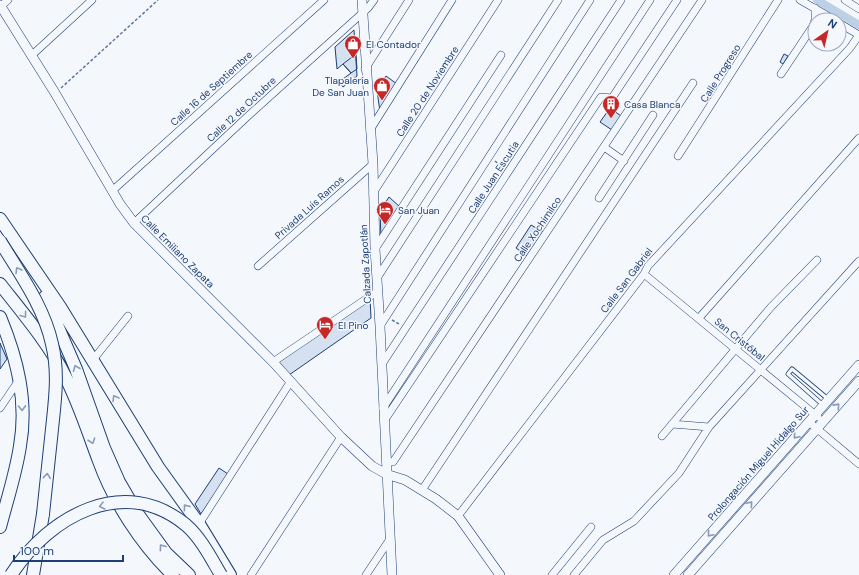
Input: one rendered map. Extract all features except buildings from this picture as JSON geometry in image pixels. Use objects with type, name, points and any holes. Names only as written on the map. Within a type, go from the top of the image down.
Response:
[{"type":"highway","points":[[0,219],[60,307],[158,467],[199,524],[230,575]]},
{"type":"highway","points":[[0,225],[50,305],[84,389],[104,448],[119,482],[137,513],[166,553],[189,575]]},
{"type":"highway","points":[[0,241],[31,292],[44,319],[52,344],[56,365],[56,387],[43,514],[33,575]]},
{"type":"highway","points":[[0,284],[34,328],[64,374],[80,407],[99,462],[110,487],[131,523],[161,564],[173,575]]},
{"type":"highway","points":[[0,317],[12,345],[20,378],[23,409],[20,445],[0,527]]},
{"type":"highway","points":[[11,575],[32,548],[53,528],[71,516],[102,505],[120,502],[160,508],[174,516],[187,526],[200,540],[221,575]]},
{"type":"street","points":[[0,6],[8,0]]},
{"type":"street","points":[[31,56],[92,0]]},
{"type":"street","name":"Calle 16 de Septiembre","points":[[112,191],[324,0]]},
{"type":"street","name":"Calzada Zapotlán","points":[[362,0],[365,70],[372,164],[375,249],[382,364],[383,422],[392,575]]},
{"type":"street","name":"Calle 12 de Octubre","points":[[134,222],[374,0]]},
{"type":"street","points":[[365,70],[409,0]]},
{"type":"street","points":[[370,131],[452,0]]},
{"type":"street","name":"Calle 20 de Noviembre","points":[[373,193],[498,0]]},
{"type":"street","points":[[377,278],[558,0]]},
{"type":"street","points":[[380,326],[590,0]]},
{"type":"street","name":"Calle Juan Escutia","points":[[382,364],[409,326],[621,0]]},
{"type":"street","points":[[383,408],[650,0]]},
{"type":"street","points":[[383,422],[601,97],[612,98],[677,0]]},
{"type":"street","name":"Calle Xochimilco","points":[[386,462],[393,462],[702,0]]},
{"type":"street","name":"Calle Progreso","points":[[678,156],[778,0]]},
{"type":"street","points":[[800,0],[822,12]]},
{"type":"street","points":[[845,0],[859,8]]},
{"type":"street","name":"Calle Emiliano Zapata","points":[[0,6],[56,93],[112,191],[134,222],[291,381],[341,437],[372,466],[386,474],[405,480],[422,490],[458,516],[500,575]]},
{"type":"street","points":[[781,74],[813,26],[815,20],[815,8]]},
{"type":"street","points":[[847,28],[859,35]]},
{"type":"street","name":"Calle San Gabriel","points":[[458,516],[644,274],[648,266],[850,48],[859,35]]},
{"type":"street","points":[[375,249],[501,55]]},
{"type":"street","points":[[422,490],[694,83]]},
{"type":"street","points":[[599,198],[654,115]]},
{"type":"street","points":[[699,318],[859,138]]},
{"type":"street","points":[[604,147],[624,160]]},
{"type":"street","name":"Privada Luis Ramos","points":[[258,266],[372,164]]},
{"type":"street","points":[[662,436],[771,307],[817,260]]},
{"type":"street","points":[[574,575],[603,540],[634,521],[679,473],[709,427],[859,261]]},
{"type":"street","name":"San Cristóbal","points":[[644,274],[736,348],[823,421]]},
{"type":"street","points":[[272,362],[378,291]]},
{"type":"street","points":[[92,361],[128,316]]},
{"type":"street","name":"Prolongación Miguel Hidalgo Sur","points":[[674,575],[859,366]]},
{"type":"street","points":[[0,408],[20,378]]},
{"type":"street","points":[[199,524],[291,381]]},
{"type":"street","name":"Prolongación Miguel Hidalgo Sur","points":[[688,575],[859,381]]},
{"type":"street","points":[[809,422],[859,464]]},
{"type":"street","points":[[672,424],[709,427]]},
{"type":"street","points":[[251,575],[341,437]]},
{"type":"street","points":[[552,575],[591,527]]},
{"type":"street","points":[[366,575],[390,539]]},
{"type":"lane","points":[[792,369],[826,402],[788,374],[792,369]]},
{"type":"path","points":[[56,93],[158,0]]},
{"type":"path","points":[[492,152],[492,159],[505,169],[514,164]]},
{"type":"path","points":[[389,313],[391,319],[397,324],[409,326]]},
{"type":"waterway","points":[[817,0],[859,25]]},
{"type":"place","name":"El Contador","points":[[353,59]]},
{"type":"place","name":"Tlapalería De San Juan","points":[[382,101]]},
{"type":"place","name":"Casa Blanca","points":[[611,119]]},
{"type":"place","name":"San Juan","points":[[385,225]]},
{"type":"place","name":"El Pino","points":[[325,340]]}]
